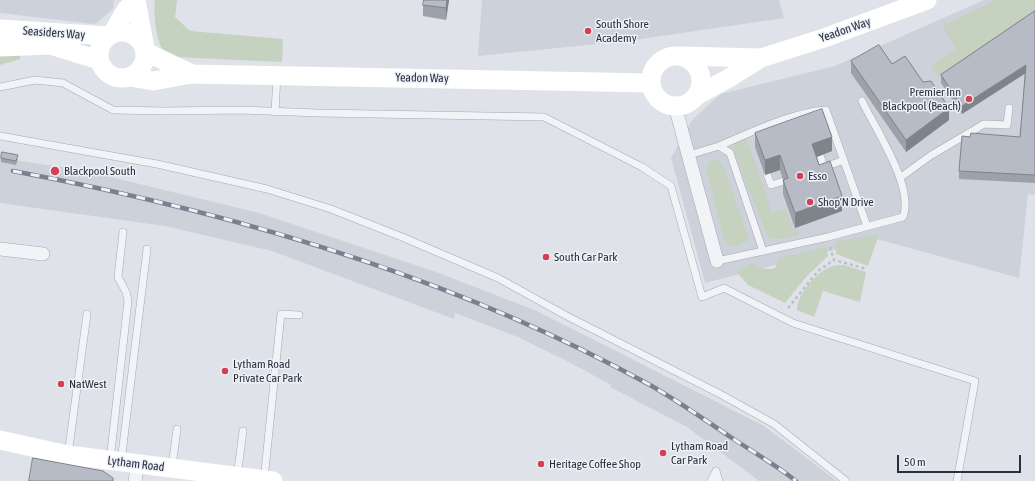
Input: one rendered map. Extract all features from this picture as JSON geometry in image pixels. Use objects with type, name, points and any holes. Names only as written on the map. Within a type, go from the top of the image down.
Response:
[{"type":"street","points":[[136,0],[145,50],[143,67],[131,77],[118,78],[112,76],[102,66],[99,60],[101,45],[110,35],[126,10],[136,0]]},
{"type":"street","name":"Yeadon Way","points":[[696,96],[730,78],[761,58],[824,38],[927,0]]},
{"type":"street","name":"Seasiders Way","points":[[0,29],[110,35]]},
{"type":"street","points":[[110,35],[131,34],[137,37],[145,50]]},
{"type":"street","name":"Seasiders Way","points":[[0,47],[50,46],[99,60]]},
{"type":"street","name":"Yeadon Way","points":[[145,50],[192,74]]},
{"type":"street","points":[[674,56],[686,59],[696,66],[701,80],[696,96],[687,104],[675,106],[661,102],[652,90],[651,83],[651,75],[660,62],[674,56]]},
{"type":"street","name":"Yeadon Way","points":[[674,56],[761,58]]},
{"type":"street","name":"Yeadon Way","points":[[131,77],[153,80],[192,74],[651,83]]},
{"type":"street","points":[[675,106],[717,261]]},
{"type":"street","points":[[0,249],[43,254]]},
{"type":"street","name":"Lytham Road","points":[[0,440],[126,467],[172,468],[269,481]]},
{"type":"lane","points":[[275,112],[277,76]]},
{"type":"lane","points":[[0,87],[35,80],[63,83],[113,110],[544,117],[642,167],[671,186],[702,297],[724,288],[793,323],[975,381],[957,481]]},
{"type":"lane","points":[[717,261],[828,237],[903,217],[906,198],[901,176],[862,101]]},
{"type":"lane","points":[[901,176],[930,156],[984,124],[1006,125],[1008,108]]},
{"type":"lane","points":[[689,155],[754,136],[826,110],[867,226]]},
{"type":"lane","points":[[0,136],[157,164],[267,189],[331,209],[498,278],[565,315],[720,394],[774,424],[846,481]]},
{"type":"lane","points":[[719,146],[730,153],[763,250]]},
{"type":"lane","points":[[820,155],[824,167]]},
{"type":"lane","points":[[815,170],[844,160]]},
{"type":"lane","points":[[767,174],[771,186],[784,181]]},
{"type":"lane","points":[[123,232],[118,277],[126,292],[128,301],[126,467]]},
{"type":"lane","points":[[126,467],[147,249]]},
{"type":"lane","points":[[68,455],[87,314]]},
{"type":"lane","points":[[269,481],[281,314],[299,315]]},
{"type":"lane","points":[[172,468],[176,429]]},
{"type":"lane","points":[[237,477],[243,431]]},
{"type":"lane","points":[[711,481],[716,471],[719,481]]},
{"type":"path","points":[[830,244],[834,260]]},
{"type":"path","points":[[784,318],[789,307],[804,287],[818,271],[834,260],[867,269]]},
{"type":"shaded area","points":[[0,0],[114,0],[113,9],[95,24],[0,13]]},
{"type":"shaded area","name":"South Shore Academy","points":[[482,0],[779,0],[784,18],[627,41],[478,56]]},
{"type":"shaded area","points":[[984,0],[1035,0],[1035,195],[1028,194],[1019,278],[877,239],[705,283],[671,158],[692,120],[721,94],[835,66]]},
{"type":"shaded area","points":[[0,158],[82,170],[259,213],[436,272],[537,311],[764,426],[837,481],[759,481],[687,427],[610,387],[611,385],[569,362],[518,337],[455,313],[454,319],[272,251],[165,226],[0,203]]},
{"type":"green space","points":[[155,0],[177,0],[175,17],[190,31],[283,39],[282,62],[174,57],[165,52],[159,42],[154,12]]},
{"type":"green space","points":[[995,0],[1035,0],[1035,14],[938,76],[931,66],[957,49],[942,26]]},
{"type":"green space","points":[[20,53],[20,59],[0,65],[0,54]]},
{"type":"green space","points":[[745,140],[750,148],[772,213],[786,208],[793,230],[797,229],[800,235],[776,239],[772,238],[766,233],[733,147],[736,142]]},
{"type":"green space","points":[[718,159],[725,170],[749,240],[734,247],[725,243],[706,169],[711,161]]},
{"type":"green space","points":[[879,234],[868,266],[836,254],[835,242]]},
{"type":"green space","points":[[826,247],[828,256],[806,277],[785,303],[748,285],[736,271],[753,263],[758,267],[769,269],[775,268],[780,258]]},
{"type":"green space","points":[[844,265],[866,272],[860,302],[823,291],[814,317],[797,310],[803,292],[812,280],[830,267]]},
{"type":"building","points":[[424,0],[447,0],[446,8],[423,5]]},
{"type":"building","name":"Premier Inn Blackpool (Beach)","points":[[1035,11],[1035,175],[959,171],[962,136],[970,137],[971,133],[1020,137],[1026,65],[962,106],[941,75]]},
{"type":"building","points":[[879,45],[892,64],[905,56],[923,82],[931,81],[949,108],[906,140],[851,61]]},
{"type":"building","name":"Esso","points":[[822,109],[832,137],[812,144],[819,165],[830,161],[842,196],[795,213],[783,180],[788,178],[780,155],[765,160],[755,133]]},
{"type":"building","points":[[2,152],[18,155],[16,161],[1,158]]},
{"type":"building","points":[[33,458],[103,471],[113,478],[113,481],[29,481]]},
{"type":"railway","points":[[13,171],[95,188],[259,228],[340,253],[420,281],[499,312],[575,346],[650,385],[796,481]]},
{"type":"place","name":"South Shore Academy","points":[[588,31]]},
{"type":"place","name":"Premier Inn Blackpool (Beach)","points":[[969,99]]},
{"type":"place","name":"Blackpool South","points":[[55,171]]},
{"type":"place","name":"Esso","points":[[800,176]]},
{"type":"place","name":"Shop'N Drive","points":[[810,202]]},
{"type":"place","name":"South Car Park","points":[[546,257]]},
{"type":"place","name":"Lytham Road Private Car Park","points":[[225,371]]},
{"type":"place","name":"NatWest","points":[[61,384]]},
{"type":"place","name":"Lytham Road Car Park","points":[[663,453]]},
{"type":"place","name":"Heritage Coffee Shop","points":[[541,464]]}]
